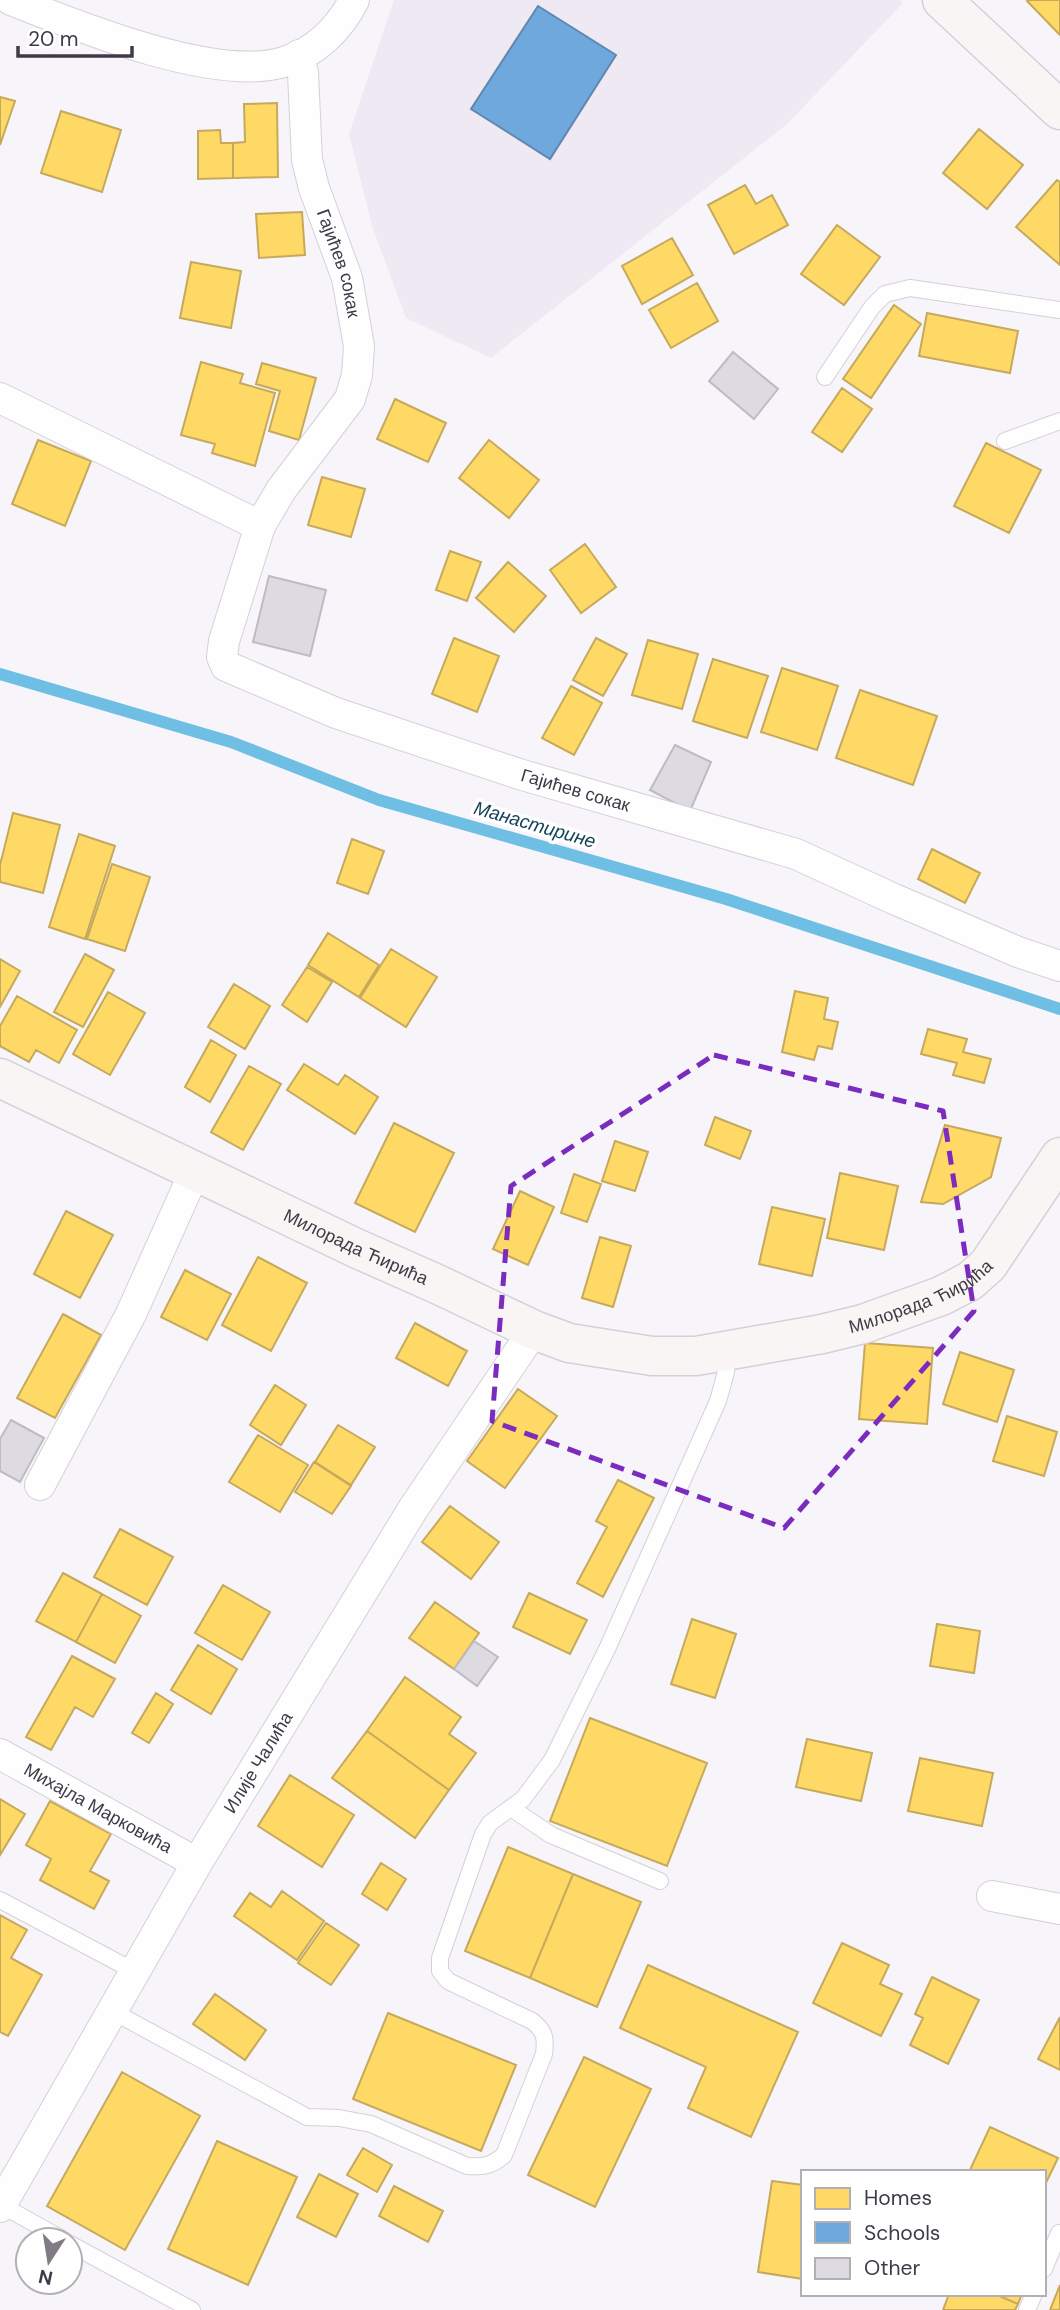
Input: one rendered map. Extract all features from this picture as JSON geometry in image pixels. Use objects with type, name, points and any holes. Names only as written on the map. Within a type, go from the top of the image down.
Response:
[{"type":"street","points":[[11,0],[98,35],[208,63],[253,66],[284,63],[326,38],[345,19],[354,0]]},
{"type":"street","points":[[942,0],[1060,110]]},
{"type":"street","name":"Гајићев сокак","points":[[299,55],[303,73],[307,160],[314,188],[347,278],[359,346],[357,375],[350,399],[281,490],[260,526],[224,641],[222,657],[226,666],[336,713],[506,769],[796,854],[894,900],[1018,952],[1060,966]]},
{"type":"street","points":[[0,398],[260,526]]},
{"type":"street","name":"Милорада Ћирића","points":[[0,1078],[534,1330],[569,1343],[652,1356],[696,1356],[863,1324],[916,1307],[970,1281],[988,1265],[1060,1157]]},
{"type":"street","points":[[40,1485],[131,1314],[195,1171]]},
{"type":"street","name":"Илије Чалића","points":[[0,2206],[197,1863],[413,1509],[534,1330]]},
{"type":"street","name":"Михајла Марковића","points":[[0,1754],[197,1863]]},
{"type":"street","points":[[992,1896],[1060,1909]]},
{"type":"lane","points":[[825,377],[872,307],[885,294],[910,288],[1060,310]]},
{"type":"lane","points":[[1005,441],[1060,421]]},
{"type":"lane","points":[[112,2011],[307,2117],[339,2118],[371,2124],[467,2166],[484,2167],[496,2163],[504,2155],[544,2054],[546,2039],[541,2028],[532,2021],[448,1981],[440,1971],[440,1958],[483,1834],[490,1823],[523,1800],[552,1760],[607,1649],[718,1401],[726,1371],[726,1351]]},
{"type":"lane","points":[[511,1808],[551,1835],[660,1881]]},
{"type":"lane","points":[[0,1900],[134,1971]]},
{"type":"lane","name":"Илије Чалића","points":[[0,2206],[38,2226]]},
{"type":"lane","points":[[1046,2264],[1059,2233]]},
{"type":"lane","points":[[84,2252],[171,2305],[191,2310]]},
{"type":"highlighted area","points":[[714,1055],[943,1111],[974,1311],[784,1528],[492,1421],[511,1186]]},
{"type":"shaded area","points":[[394,0],[900,0],[903,3],[787,124],[491,358],[406,318],[373,229],[349,134]]},
{"type":"building: Homes","points":[[1060,0],[1060,35],[1027,1]]},
{"type":"building: Homes","points":[[0,97],[15,101],[0,145]]},
{"type":"building: Homes","points":[[277,103],[278,177],[233,178],[233,143],[245,142],[244,104]]},
{"type":"building: Homes","points":[[61,111],[121,130],[102,192],[41,173]]},
{"type":"building: Homes","points":[[979,129],[1023,165],[987,209],[943,173]]},
{"type":"building: Homes","points":[[220,130],[221,143],[233,143],[233,178],[198,179],[198,131]]},
{"type":"building: Homes","points":[[1057,180],[1060,182],[1060,265],[1016,227]]},
{"type":"building: Homes","points":[[745,185],[756,204],[772,195],[788,225],[734,254],[708,205]]},
{"type":"building: Homes","points":[[302,212],[305,255],[259,258],[256,214]]},
{"type":"building: Homes","points":[[837,225],[880,257],[844,305],[801,274]]},
{"type":"building: Homes","points":[[672,238],[693,275],[642,304],[622,266]]},
{"type":"building: Homes","points":[[191,262],[241,271],[231,328],[180,318]]},
{"type":"building: Homes","points":[[697,283],[718,321],[671,348],[649,310]]},
{"type":"building: Homes","points":[[894,305],[921,324],[871,398],[843,379]]},
{"type":"building: Homes","points":[[927,313],[1018,331],[1010,373],[919,356]]},
{"type":"building: Homes","points":[[201,362],[243,374],[240,383],[275,393],[255,466],[212,453],[215,444],[181,435]]},
{"type":"building: Homes","points":[[262,363],[316,378],[299,440],[269,431],[280,391],[256,384]]},
{"type":"building: Homes","points":[[842,388],[872,409],[842,452],[812,432]]},
{"type":"building: Homes","points":[[395,399],[446,423],[428,462],[377,439]]},
{"type":"building: Homes","points":[[38,440],[91,461],[65,526],[12,504]]},
{"type":"building: Homes","points":[[489,440],[539,480],[509,518],[459,478]]},
{"type":"building: Homes","points":[[986,443],[1041,470],[1009,533],[954,506]]},
{"type":"building: Homes","points":[[322,477],[365,489],[351,537],[308,525]]},
{"type":"building: Homes","points":[[585,544],[616,587],[581,613],[550,570]]},
{"type":"building: Homes","points":[[450,551],[481,562],[467,601],[436,590]]},
{"type":"building: Homes","points":[[508,562],[546,596],[514,632],[476,598]]},
{"type":"building: Homes","points":[[454,638],[499,656],[477,712],[432,694]]},
{"type":"building: Homes","points":[[596,638],[627,654],[603,696],[573,680]]},
{"type":"building: Homes","points":[[648,640],[698,654],[682,709],[632,695]]},
{"type":"building: Homes","points":[[713,659],[768,676],[747,738],[693,721]]},
{"type":"building: Homes","points":[[782,668],[838,686],[817,750],[761,732]]},
{"type":"building: Homes","points":[[571,686],[602,703],[574,755],[542,738]]},
{"type":"building: Homes","points":[[860,690],[937,716],[913,785],[836,758]]},
{"type":"building: Homes","points":[[13,813],[60,825],[43,893],[0,882],[0,865]]},
{"type":"building: Homes","points":[[79,834],[115,846],[85,939],[49,927]]},
{"type":"building: Homes","points":[[352,839],[384,851],[368,894],[337,883]]},
{"type":"building: Homes","points":[[932,849],[980,873],[965,903],[918,879]]},
{"type":"building: Homes","points":[[112,864],[150,877],[125,951],[87,939]]},
{"type":"building: Homes","points":[[328,933],[379,965],[359,997],[308,965]]},
{"type":"building: Homes","points":[[391,949],[437,977],[406,1027],[360,998]]},
{"type":"building: Homes","points":[[85,954],[114,970],[83,1027],[54,1012]]},
{"type":"building: Homes","points":[[0,959],[20,971],[0,1007]]},
{"type":"building: Homes","points":[[307,967],[332,982],[307,1022],[282,1005]]},
{"type":"building: Homes","points":[[234,984],[270,1006],[245,1049],[208,1027]]},
{"type":"building: Homes","points":[[795,991],[828,998],[824,1019],[838,1022],[832,1049],[818,1046],[814,1060],[782,1052]]},
{"type":"building: Homes","points":[[108,992],[145,1013],[110,1075],[73,1054]]},
{"type":"building: Homes","points":[[17,996],[77,1030],[59,1063],[36,1050],[29,1062],[0,1046],[0,1026]]},
{"type":"building: Homes","points":[[928,1029],[967,1039],[963,1052],[991,1059],[984,1083],[953,1075],[957,1063],[921,1054]]},
{"type":"building: Homes","points":[[211,1040],[236,1055],[210,1102],[185,1087]]},
{"type":"building: Homes","points":[[304,1064],[338,1085],[345,1075],[378,1097],[355,1134],[287,1090]]},
{"type":"building: Homes","points":[[249,1066],[281,1084],[243,1150],[211,1132]]},
{"type":"building: Homes","points":[[715,1117],[751,1131],[740,1159],[705,1145]]},
{"type":"building: Homes","points":[[394,1123],[454,1153],[415,1232],[355,1203]]},
{"type":"building: Homes","points":[[945,1125],[1001,1138],[991,1177],[943,1204],[921,1202]]},
{"type":"building: Homes","points":[[615,1141],[648,1152],[635,1191],[602,1181]]},
{"type":"building: Homes","points":[[840,1173],[898,1186],[884,1250],[827,1238]]},
{"type":"building: Homes","points":[[574,1174],[601,1184],[587,1222],[561,1213]]},
{"type":"building: Homes","points":[[520,1191],[554,1207],[528,1265],[493,1249]]},
{"type":"building: Homes","points":[[772,1207],[825,1219],[812,1276],[759,1264]]},
{"type":"building: Homes","points":[[66,1211],[113,1235],[80,1298],[34,1274]]},
{"type":"building: Homes","points":[[600,1237],[631,1246],[613,1307],[582,1298]]},
{"type":"building: Homes","points":[[258,1257],[307,1283],[271,1351],[222,1325]]},
{"type":"building: Homes","points":[[185,1270],[231,1294],[207,1340],[161,1317]]},
{"type":"building: Homes","points":[[63,1314],[101,1335],[55,1418],[17,1398]]},
{"type":"building: Homes","points":[[415,1323],[467,1351],[448,1386],[396,1358]]},
{"type":"building: Homes","points":[[865,1343],[933,1348],[927,1424],[859,1419]]},
{"type":"building: Homes","points":[[960,1352],[1014,1370],[997,1422],[943,1404]]},
{"type":"building: Homes","points":[[275,1385],[306,1405],[281,1445],[250,1425]]},
{"type":"building: Homes","points":[[518,1389],[557,1416],[505,1488],[467,1461]]},
{"type":"building: Homes","points":[[1007,1416],[1057,1432],[1044,1476],[993,1461]]},
{"type":"building: Homes","points":[[338,1425],[375,1447],[351,1485],[315,1462]]},
{"type":"building: Homes","points":[[258,1435],[308,1465],[280,1512],[229,1482]]},
{"type":"building: Homes","points":[[314,1462],[351,1486],[332,1514],[295,1492]]},
{"type":"building: Homes","points":[[618,1480],[654,1498],[603,1597],[577,1583],[607,1527],[596,1521]]},
{"type":"building: Homes","points":[[450,1506],[499,1542],[471,1579],[422,1542]]},
{"type":"building: Homes","points":[[120,1529],[173,1557],[147,1605],[94,1577]]},
{"type":"building: Homes","points":[[63,1573],[102,1594],[76,1642],[36,1621]]},
{"type":"building: Homes","points":[[223,1585],[270,1612],[242,1660],[195,1633]]},
{"type":"building: Homes","points":[[529,1593],[587,1620],[570,1654],[513,1627]]},
{"type":"building: Homes","points":[[102,1594],[141,1616],[115,1663],[76,1642]]},
{"type":"building: Homes","points":[[435,1602],[479,1633],[454,1669],[409,1638]]},
{"type":"building: Homes","points":[[692,1619],[736,1634],[715,1698],[671,1684]]},
{"type":"building: Homes","points":[[937,1624],[980,1631],[974,1673],[930,1666]]},
{"type":"building: Homes","points":[[198,1645],[237,1669],[211,1714],[171,1690]]},
{"type":"building: Homes","points":[[72,1656],[115,1679],[93,1717],[75,1707],[51,1750],[26,1737]]},
{"type":"building: Homes","points":[[405,1677],[461,1717],[449,1734],[476,1753],[449,1790],[367,1731]]},
{"type":"building: Homes","points":[[156,1693],[173,1704],[149,1743],[132,1733]]},
{"type":"building: Homes","points":[[590,1718],[707,1763],[667,1866],[550,1821]]},
{"type":"building: Homes","points":[[367,1731],[449,1790],[415,1838],[332,1778]]},
{"type":"building: Homes","points":[[807,1739],[872,1753],[861,1801],[796,1787]]},
{"type":"building: Homes","points":[[920,1758],[993,1773],[982,1826],[908,1811]]},
{"type":"building: Homes","points":[[290,1775],[354,1815],[322,1867],[258,1826]]},
{"type":"building: Homes","points":[[0,1799],[25,1814],[0,1855]]},
{"type":"building: Homes","points":[[50,1801],[111,1834],[90,1871],[109,1881],[94,1909],[40,1880],[51,1859],[26,1845]]},
{"type":"building: Homes","points":[[508,1847],[573,1874],[530,1978],[465,1951]]},
{"type":"building: Homes","points":[[381,1863],[406,1879],[387,1910],[362,1894]]},
{"type":"building: Homes","points":[[573,1874],[641,1902],[597,2007],[530,1978]]},
{"type":"building: Homes","points":[[282,1891],[324,1921],[297,1960],[234,1916],[250,1893],[271,1907]]},
{"type":"building: Homes","points":[[0,1915],[27,1930],[11,1958],[42,1975],[8,2036],[0,2032]]},
{"type":"building: Homes","points":[[326,1923],[359,1945],[331,1985],[298,1963]]},
{"type":"building: Homes","points":[[842,1943],[889,1965],[880,1984],[902,1994],[881,2036],[813,2003]]},
{"type":"building: Homes","points":[[648,1965],[798,2032],[751,2137],[688,2108],[706,2067],[620,2028]]},
{"type":"building: Homes","points":[[932,1977],[979,2000],[948,2064],[910,2045],[923,2018],[915,2014]]},
{"type":"building: Homes","points":[[215,1994],[266,2030],[245,2060],[193,2024]]},
{"type":"building: Homes","points":[[388,2013],[516,2065],[481,2151],[353,2099]]},
{"type":"building: Homes","points":[[1060,2017],[1060,2070],[1038,2059]]},
{"type":"building: Homes","points":[[584,2057],[651,2089],[595,2207],[528,2175]]},
{"type":"building: Homes","points":[[122,2072],[200,2116],[125,2250],[47,2206]]},
{"type":"building: Homes","points":[[990,2127],[1058,2158],[1046,2183],[1046,2170],[970,2170]]},
{"type":"building: Homes","points":[[217,2141],[297,2177],[248,2285],[168,2249]]},
{"type":"building: Homes","points":[[363,2148],[392,2165],[377,2192],[347,2175]]},
{"type":"building: Homes","points":[[319,2174],[358,2194],[336,2237],[297,2217]]},
{"type":"building: Homes","points":[[772,2181],[801,2185],[801,2279],[758,2272]]},
{"type":"building: Homes","points":[[394,2186],[443,2211],[428,2242],[379,2216]]},
{"type":"building: Homes","points":[[1060,2285],[1060,2310],[1050,2310]]},
{"type":"building: Homes","points":[[948,2296],[1000,2296],[1018,2304],[1015,2310],[943,2310]]},
{"type":"building: Homes","points":[[1000,2296],[1021,2296],[1018,2304]]},
{"type":"building: Schools","points":[[538,6],[616,55],[550,159],[471,109]]},
{"type":"building: Other","points":[[733,352],[778,389],[754,419],[709,381]]},
{"type":"building: Other","points":[[269,576],[326,590],[310,656],[253,642]]},
{"type":"building: Other","points":[[675,745],[711,762],[690,811],[650,790]]},
{"type":"building: Other","points":[[11,1420],[44,1438],[20,1482],[0,1471],[0,1439]]},
{"type":"building: Other","points":[[474,1641],[498,1657],[477,1686],[454,1669]]},
{"type":"waterway","name":"Манастирине","points":[[0,674],[231,742],[379,800],[726,899],[1060,1009]]}]
